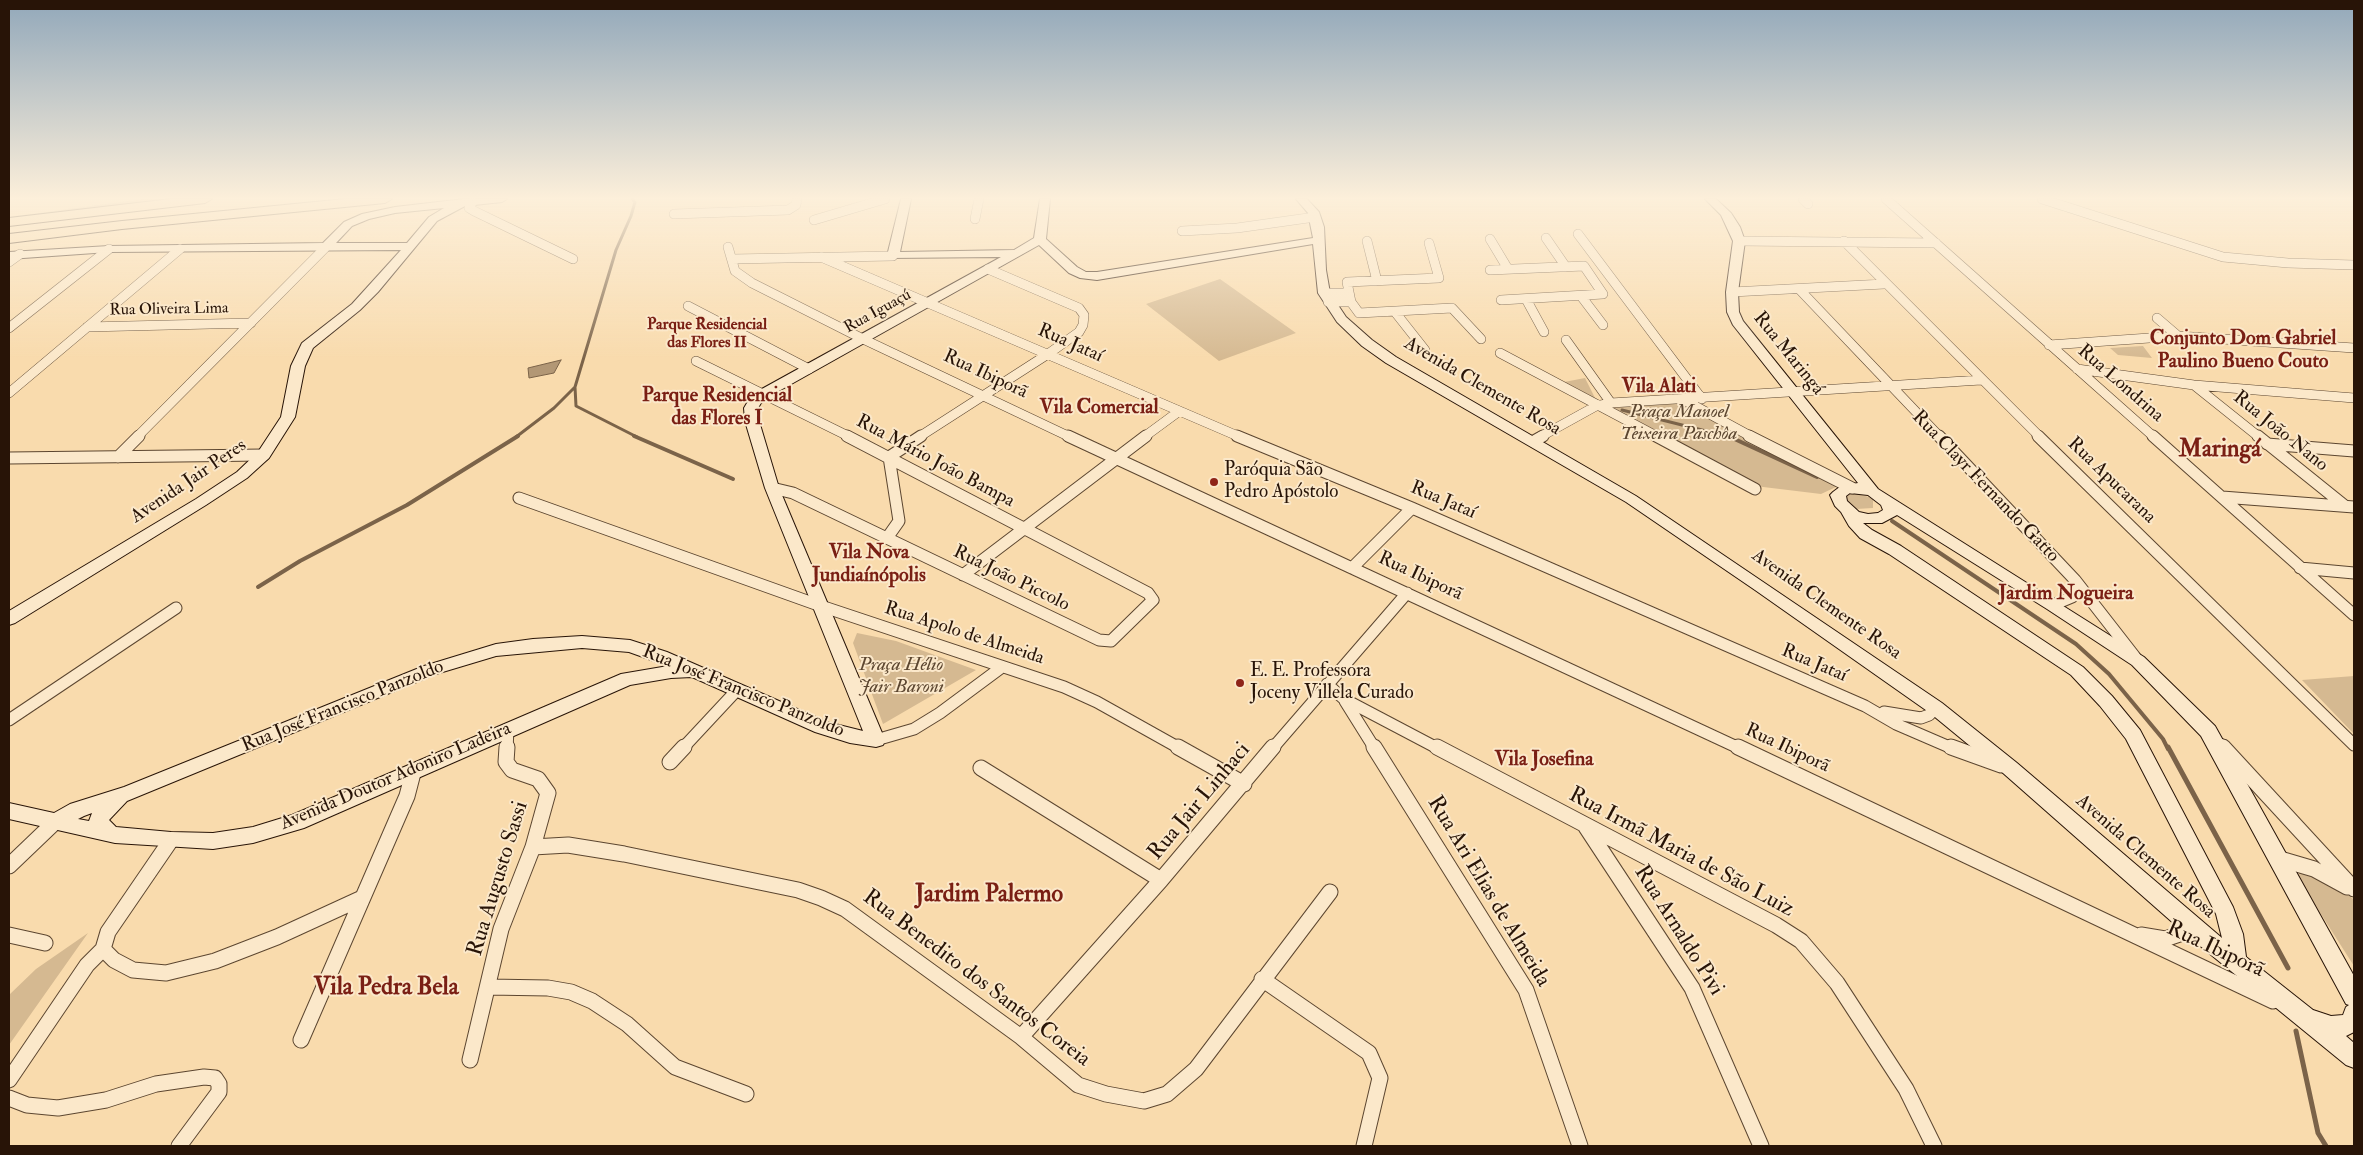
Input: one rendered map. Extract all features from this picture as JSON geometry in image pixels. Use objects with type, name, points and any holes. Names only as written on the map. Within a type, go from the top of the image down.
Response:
[{"type":"street","points":[[9,262],[14,254],[40,253]]},
{"type":"street","points":[[9,328],[105,253]]},
{"type":"street","points":[[9,393],[175,253]]},
{"type":"street","points":[[118,457],[320,253]]},
{"type":"street","name":"Avenida Jair Peres","points":[[9,619],[209,497],[242,475],[264,455],[288,417],[298,366],[307,346],[356,307],[374,289],[403,253]]},
{"type":"street","points":[[559,253],[573,260]]},
{"type":"street","name":"Rua Ibiporã","points":[[730,253],[735,271],[752,283],[863,339],[1116,459],[1676,718],[2298,1012]]},
{"type":"street","points":[[732,259],[1018,253]]},
{"type":"street","name":"Rua Iguaçú","points":[[772,488],[752,421],[752,408],[755,401],[765,393],[1018,253]]},
{"type":"street","points":[[1054,253],[1073,270],[1084,275],[1097,276],[1239,253]]},
{"type":"street","points":[[1319,253],[1320,270],[1326,297]]},
{"type":"street","points":[[1370,253],[1377,281]]},
{"type":"street","points":[[1432,253],[1439,278],[1347,282],[1348,293],[1352,302],[1359,313],[1452,308],[1481,339]]},
{"type":"street","points":[[1498,253],[1508,270]]},
{"type":"street","points":[[1556,253],[1566,267]]},
{"type":"street","points":[[1593,253],[1702,399]]},
{"type":"street","name":"Rua Maringá","points":[[1737,253],[1732,288],[1733,312],[1737,322],[1796,393],[1873,492]]},
{"type":"street","name":"Rua Apucarana","points":[[1855,253],[1981,380],[2354,745]]},
{"type":"street","name":"Rua Londrina","points":[[1947,253],[2354,615]]},
{"type":"street","points":[[2210,253],[2223,257],[2288,263],[2354,265]]},
{"type":"street","points":[[887,538],[899,522],[889,457],[1048,354],[1079,332],[1084,325],[1084,315],[1079,308],[988,269],[990,264],[988,259],[971,255]]},
{"type":"street","points":[[860,273],[859,266],[875,256]]},
{"type":"street","name":"Rua Jataí","points":[[821,257],[1178,412],[1412,508],[1865,706],[1896,724],[1967,754],[2010,768]]},
{"type":"street","points":[[1490,270],[1584,266],[1603,294],[1501,300]]},
{"type":"street","points":[[1591,275],[1609,274]]},
{"type":"street","points":[[1597,284],[1615,282]]},
{"type":"street","points":[[1732,288],[1756,291],[1884,284]]},
{"type":"street","name":"Rua Clayr Fernando Gatto","points":[[1799,289],[2075,580],[2138,661],[2254,778],[2354,890]]},
{"type":"street","points":[[1326,297],[1348,293]]},
{"type":"street","points":[[1581,296],[1602,325]]},
{"type":"street","points":[[1326,297],[1352,302]]},
{"type":"street","name":"Avenida Clemente Rosa","points":[[1326,297],[1352,331],[1391,360],[1534,441],[1639,504],[1762,586],[1936,708],[2010,768],[2195,929],[2354,1057]]},
{"type":"street","points":[[1526,299],[1544,332]]},
{"type":"street","points":[[688,306],[809,369]]},
{"type":"street","points":[[1395,312],[1425,350]]},
{"type":"street","points":[[2157,318],[2178,336]]},
{"type":"street","name":"Rua Oliveira Lima","points":[[87,327],[251,323]]},
{"type":"street","points":[[2049,345],[2178,336],[2354,348]]},
{"type":"street","points":[[1566,340],[1611,403]]},
{"type":"street","points":[[1500,353],[1755,490]]},
{"type":"street","name":"Rua Mário João Bampa","points":[[696,361],[745,386],[765,393],[889,457],[1148,593],[1154,600],[1116,638],[1111,641],[1099,640]]},
{"type":"street","points":[[2077,369],[2194,385],[2354,398]]},
{"type":"street","points":[[1534,441],[1596,406],[1611,403],[1702,399],[1981,380]]},
{"type":"street","name":"Rua João Nano","points":[[2194,385],[2349,507]]},
{"type":"street","points":[[1684,400],[1713,418],[1852,488],[1873,492],[2053,605],[2138,661]]},
{"type":"street","points":[[963,575],[1178,412]]},
{"type":"street","points":[[2267,444],[2354,451]]},
{"type":"street","points":[[9,458],[264,455]]},
{"type":"street","points":[[772,488],[876,740]]},
{"type":"street","name":"Rua João Piccolo","points":[[772,488],[793,493],[1099,640]]},
{"type":"street","points":[[1852,488],[1838,495],[1840,504],[1848,512],[1861,517],[1875,519],[1888,516],[1891,507],[1888,502]]},
{"type":"street","points":[[2222,497],[2349,507]]},
{"type":"street","name":"Rua Apolo de Almeida","points":[[519,498],[821,606],[1064,687],[1097,702],[1244,784]]},
{"type":"street","points":[[1352,568],[1412,508]]},
{"type":"street","points":[[1848,512],[1850,518],[1858,527],[2077,671],[2106,701],[2133,735],[2226,913],[2232,934],[2236,962]]},
{"type":"street","points":[[1875,519],[1874,526],[1895,550]]},
{"type":"street","points":[[2300,568],[2354,573]]},
{"type":"street","points":[[2053,605],[2072,597],[2076,592],[2075,580]]},
{"type":"street","name":"Rua Jair Linhaci","points":[[1021,1037],[1161,880],[1327,684],[1407,593]]},
{"type":"street","points":[[9,720],[176,608]]},
{"type":"street","name":"Rua José Francisco Panzoldo","points":[[55,822],[77,810],[130,793],[459,660],[496,650],[533,645],[582,642],[630,646],[661,656],[821,726],[850,736],[876,740],[914,729],[1002,667]]},
{"type":"street","name":"Avenida Doutor Adoniro Ladeira","points":[[627,679],[637,670],[642,660],[630,646]]},
{"type":"street","name":"Avenida Doutor Adoniro Ladeira","points":[[9,811],[110,834],[172,840],[213,841],[253,835],[297,822],[414,773],[627,679],[671,672],[692,671]]},
{"type":"street","name":"Rua Irmã Maria de São Luiz","points":[[1327,684],[1344,699],[1776,925],[1801,941],[1820,960],[1847,997],[1906,1089],[1934,1146]]},
{"type":"street","points":[[670,762],[737,690]]},
{"type":"street","name":"Rua Ari Elias de Almeida","points":[[1344,699],[1526,990],[1580,1146]]},
{"type":"street","points":[[1865,706],[1900,716],[1921,718],[1929,715],[1936,708]]},
{"type":"street","name":"Rua Augusto Sassi","points":[[470,1060],[489,987],[501,929],[533,847],[548,793],[538,779],[512,770],[506,762],[508,730]]},
{"type":"street","name":"Rua Clayr Fernando Gatto","points":[[2208,731],[2280,859],[2354,997]]},
{"type":"street","points":[[981,768],[1161,880]]},
{"type":"street","points":[[300,1040],[407,796],[414,773]]},
{"type":"street","name":"Rua José Francisco Panzoldo","points":[[110,834],[99,822],[100,816],[107,808],[130,793]]},
{"type":"street","points":[[9,866],[55,822]]},
{"type":"street","name":"Rua Arnaldo Pivi","points":[[1585,826],[1692,988],[1761,1146]]},
{"type":"street","points":[[9,1080],[87,965],[104,949],[108,932],[172,840]]},
{"type":"street","name":"Rua Benedito dos Santos Coreia","points":[[533,847],[568,845],[624,854],[798,890],[821,898],[845,909],[1021,1037],[1078,1085],[1106,1094],[1144,1101],[1167,1094],[1196,1069],[1262,979],[1330,892]]},
{"type":"street","points":[[2280,859],[2296,862],[2314,869],[2354,890]]},
{"type":"street","points":[[104,949],[114,960],[133,970],[166,974],[215,962],[277,937],[362,898]]},
{"type":"street","name":"Rua Ibiporã","points":[[2114,926],[2148,937],[2164,939],[2195,929]]},
{"type":"street","points":[[9,936],[45,943]]},
{"type":"street","points":[[1262,979],[1369,1053],[1380,1078],[1364,1146]]},
{"type":"street","points":[[489,987],[548,988],[585,998],[627,1024],[675,1066],[746,1094]]},
{"type":"street","points":[[2298,1012],[2331,1026],[2345,1026],[2352,1020],[2354,1014]]},
{"type":"street","points":[[9,1098],[28,1105],[58,1108],[106,1100],[156,1084],[204,1077],[215,1078],[219,1084],[219,1092],[179,1146]]},
{"type":"green space","points":[[1220,279],[1296,333],[1219,361],[1146,304]]},
{"type":"green space","points":[[2143,346],[2152,358],[2118,355],[2110,348]]},
{"type":"green space","points":[[1585,378],[1596,400],[1559,383]]},
{"type":"green space","name":"Praça Manoel Teixeira Paschôa","points":[[1683,403],[1836,487],[1821,494],[1755,486],[1603,408]]},
{"type":"green space","points":[[1850,492],[1869,497],[1873,500],[1873,508],[1856,509],[1847,505],[1845,496]]},
{"type":"green space","name":"Praça Hélio Jair Baroni","points":[[857,633],[896,641],[976,670],[883,724],[853,643]]},
{"type":"green space","points":[[2354,676],[2354,734],[2302,680]]},
{"type":"green space","points":[[2302,872],[2332,878],[2354,900],[2354,966],[2296,875]]},
{"type":"green space","points":[[88,933],[9,1045],[9,995],[36,969]]},
{"type":"shaded area","points":[[561,360],[554,373],[529,378],[528,368]]},
{"type":"waterway","points":[[575,387],[615,253]]},
{"type":"waterway","points":[[516,437],[554,408],[575,387]]},
{"type":"waterway","points":[[575,387],[576,406],[637,437]]},
{"type":"waterway","points":[[1622,410],[1730,437]]},
{"type":"waterway","points":[[258,587],[300,561],[407,505],[518,436]]},
{"type":"waterway","points":[[634,436],[733,479]]},
{"type":"waterway","points":[[1728,436],[1817,477]]},
{"type":"waterway","points":[[1892,521],[2076,644],[2109,674],[2163,739],[2168,749]]},
{"type":"waterway","points":[[2168,747],[2288,968]]},
{"type":"waterway","points":[[2296,1031],[2318,1133],[2326,1146]]},
{"type":"place","name":"Paróquia São Pedro Apóstolo","points":[[1214,482]]},
{"type":"place","name":"E. E. Professora Joceny Villela Curado","points":[[1240,683]]},
{"type":"district","name":"Parque Residencial das Flores II","points":[[707,335]]},
{"type":"district","name":"Conjunto Dom Gabriel Paulino Bueno Couto","points":[[2243,352]]},
{"type":"district","name":"Vila Alati","points":[[1659,388]]},
{"type":"district","name":"Parque Residencial das Flores I","points":[[717,408]]},
{"type":"district","name":"Vila Comercial","points":[[1099,409]]},
{"type":"district","name":"Maringá","points":[[2220,451]]},
{"type":"district","name":"Vila Nova Jundiaínópolis","points":[[869,566]]},
{"type":"district","name":"Jardim Nogueira","points":[[2066,595]]},
{"type":"district","name":"Vila Josefina","points":[[1544,761]]},
{"type":"district","name":"Jardim Palermo","points":[[989,896]]},
{"type":"district","name":"Vila Pedra Bela","points":[[386,989]]}]
